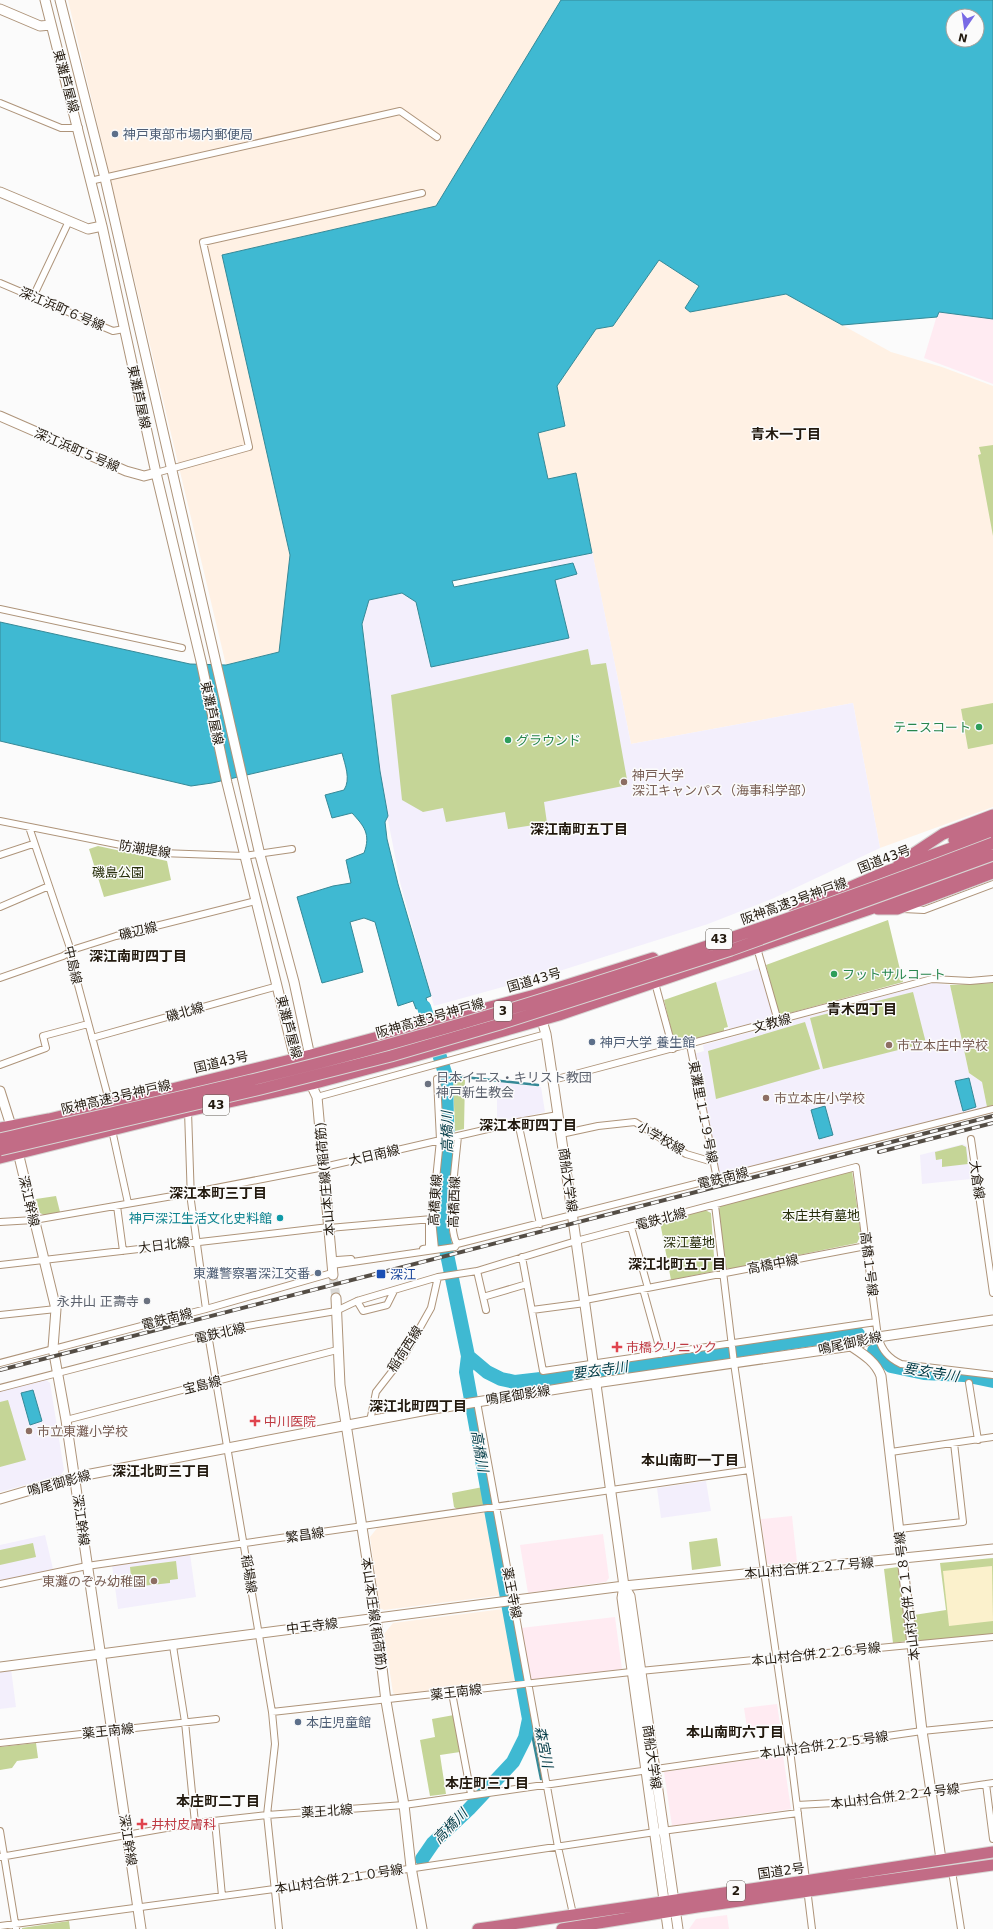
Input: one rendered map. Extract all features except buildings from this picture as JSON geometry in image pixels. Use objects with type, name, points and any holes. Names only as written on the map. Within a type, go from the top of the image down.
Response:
[{"type":"highway","points":[[885,872],[943,834],[993,815]]},
{"type":"highway","points":[[885,872],[990,828]]},
{"type":"highway","name":"阪神高速3号神戸線","points":[[0,1139],[307,1066],[496,1014],[728,940],[993,843]]},
{"type":"highway","name":"阪神高速3号神戸線","points":[[0,1150],[268,1087],[392,1056],[731,950],[993,855]]},
{"type":"highway","name":"43","points":[[0,1158],[188,1111],[312,1084],[447,1047],[655,983],[870,909],[993,864]]},
{"type":"highway","name":"国道43号","points":[[0,1128],[49,1119],[295,1059],[536,995],[716,940],[791,912],[885,872]]},
{"type":"highway","points":[[870,909],[897,909],[993,873]]},
{"type":"highway","name":"国道2号","points":[[806,1886],[941,1859],[993,1852]]},
{"type":"highway","name":"国道2号","points":[[478,1929],[573,1914],[670,1906],[806,1886],[952,1871],[993,1865]]},
{"type":"highway","name":"国道2号","points":[[564,1929],[670,1906]]},
{"type":"street","name":"東灘芦屋線","points":[[45,0],[79,128],[90,181],[102,226],[156,473],[201,661],[244,856],[278,986],[295,1059],[312,1084]]},
{"type":"street","name":"東灘芦屋線","points":[[60,0],[105,178],[260,855],[294,982],[311,1055],[312,1084]]},
{"type":"street","points":[[0,9],[40,26],[51,25]]},
{"type":"street","points":[[0,103],[61,128],[79,128]]},
{"type":"street","points":[[90,181],[400,111],[437,137]]},
{"type":"street","points":[[0,192],[88,229],[102,226]]},
{"type":"street","points":[[156,473],[248,448],[204,242],[422,193]]},
{"type":"street","points":[[34,297],[69,221]]},
{"type":"street","name":"深江浜町６号線","points":[[0,283],[112,331],[124,329]]},
{"type":"street","name":"深江浜町５号線","points":[[0,416],[126,471],[144,476],[156,473]]},
{"type":"street","points":[[0,609],[182,648]]},
{"type":"street","name":"防潮堤線","points":[[0,821],[160,853],[244,856],[260,855],[292,849]]},
{"type":"street","name":"中島線","points":[[29,827],[33,844],[69,946],[88,1024],[110,1104]]},
{"type":"street","points":[[0,855],[33,844]]},
{"type":"street","points":[[897,909],[924,910],[993,884]]},
{"type":"street","points":[[0,907],[49,886]]},
{"type":"street","name":"磯辺線","points":[[0,978],[116,936],[256,901]]},
{"type":"street","points":[[757,948],[778,1021]]},
{"type":"street","name":"文教線","points":[[553,1080],[690,1045],[932,979],[970,981],[993,979]]},
{"type":"street","points":[[655,983],[673,1049]]},
{"type":"street","name":"磯北線","points":[[92,1038],[278,986]]},
{"type":"street","name":"商船大学線","points":[[536,995],[546,1034],[553,1080],[585,1301],[594,1381],[624,1586],[630,1596],[636,1672],[670,1906],[678,1929]]},
{"type":"street","points":[[0,1065],[46,1048],[43,1036],[88,1024]]},
{"type":"street","points":[[317,1097],[546,1034]]},
{"type":"street","name":"東灘里１１９号線","points":[[690,1045],[717,1179]]},
{"type":"street","points":[[430,1052],[433,1066]]},
{"type":"street","name":"高橋東線","points":[[437,1079],[441,1140],[431,1219],[437,1249]]},
{"type":"street","name":"本山本庄線(稲荷筋)","points":[[312,1084],[317,1097],[334,1268]]},
{"type":"street","name":"深江幹線","points":[[0,1091],[11,1126],[42,1259],[56,1309],[52,1348],[58,1374],[75,1477],[141,1929]]},
{"type":"street","name":"電鉄南線","points":[[0,1363],[52,1348],[206,1309],[334,1268],[456,1245],[993,1109]]},
{"type":"street","points":[[188,1111],[190,1193],[206,1309]]},
{"type":"street","name":"大日南線","points":[[0,1222],[34,1220],[190,1193],[324,1167],[518,1122],[558,1115]]},
{"type":"street","points":[[518,1122],[540,1224]]},
{"type":"street","name":"小学校線","points":[[561,1134],[598,1126],[635,1122],[686,1154],[713,1162]]},
{"type":"street","points":[[112,1130],[128,1203]]},
{"type":"street","name":"高橋西線","points":[[456,1245],[452,1217],[457,1136]]},
{"type":"street","name":"大倉線","points":[[971,1139],[993,1293]]},
{"type":"street","name":"電鉄北線","points":[[0,1388],[239,1326],[241,1327],[336,1311],[357,1301],[438,1277],[467,1274],[576,1241],[856,1167]]},
{"type":"street","name":"高橋１号線","points":[[856,1167],[878,1337],[885,1354],[892,1360],[901,1364],[993,1375]]},
{"type":"street","points":[[715,1205],[733,1359],[790,1751],[812,1929]]},
{"type":"street","points":[[117,1206],[123,1251]]},
{"type":"street","points":[[334,1268],[429,1248],[431,1219]]},
{"type":"street","name":"大日北線","points":[[0,1265],[197,1241],[431,1219]]},
{"type":"street","points":[[631,1227],[661,1354]]},
{"type":"street","name":"高橋中線","points":[[532,1310],[866,1246]]},
{"type":"street","points":[[522,1257],[532,1310]]},
{"type":"street","points":[[477,1271],[486,1310]]},
{"type":"street","name":"稲荷西線","points":[[370,1421],[376,1392],[404,1356],[431,1308],[438,1277]]},
{"type":"street","points":[[483,1297],[527,1284]]},
{"type":"street","points":[[357,1301],[363,1311],[387,1305],[394,1291]]},
{"type":"street","name":"本山本庄線(稲荷筋)","points":[[336,1298],[337,1350],[346,1426],[376,1618],[386,1700],[404,1805],[411,1868],[422,1929]]},
{"type":"street","points":[[0,1315],[56,1309]]},
{"type":"street","name":"鳴尾御影線","points":[[532,1310],[543,1371],[592,1366],[661,1354],[732,1345],[876,1322]]},
{"type":"street","name":"鳴尾御影線","points":[[0,1499],[75,1477],[370,1421],[594,1381],[733,1359],[851,1346],[878,1337],[993,1320]]},
{"type":"street","name":"稲場線","points":[[208,1334],[272,1712],[275,1744],[267,1815],[278,1929]]},
{"type":"street","name":"本山村合併２１８号線","points":[[851,1346],[869,1359],[878,1369],[881,1376],[891,1452],[922,1731],[941,1859]]},
{"type":"street","name":"宝島線","points":[[66,1420],[337,1350]]},
{"type":"street","points":[[969,1382],[978,1440]]},
{"type":"street","name":"薬王寺線","points":[[476,1402],[496,1507],[509,1602],[527,1684],[558,1847],[573,1914]]},
{"type":"street","points":[[891,1452],[993,1437]]},
{"type":"street","points":[[899,1529],[963,1522],[954,1443]]},
{"type":"street","name":"繁昌線","points":[[0,1584],[87,1566],[362,1528],[749,1470]]},
{"type":"street","name":"本山村合併２２７号線","points":[[624,1586],[993,1549]]},
{"type":"street","name":"中王寺線","points":[[0,1667],[173,1646],[259,1633],[624,1586]]},
{"type":"street","name":"本山村合併２２６号線","points":[[636,1672],[993,1637]]},
{"type":"street","points":[[173,1646],[185,1722],[195,1824]]},
{"type":"street","name":"薬王南線","points":[[272,1712],[636,1672]]},
{"type":"street","points":[[452,1693],[471,1794]]},
{"type":"street","name":"薬王南線","points":[[0,1743],[216,1719]]},
{"type":"street","name":"本山村合併２２５号線","points":[[650,1770],[922,1731],[993,1724]]},
{"type":"street","name":"薬王北線","points":[[2,1857],[215,1821],[267,1815],[404,1805],[471,1794],[489,1793],[650,1770]]},
{"type":"street","points":[[990,1784],[993,1839]]},
{"type":"street","name":"本山村合併２２４号線","points":[[797,1805],[871,1801],[990,1784]]},
{"type":"street","points":[[659,1831],[798,1813]]},
{"type":"street","points":[[215,1821],[222,1896]]},
{"type":"street","points":[[0,1831],[2,1857],[16,1927]]},
{"type":"street","name":"本山村合併２１０号線","points":[[0,1926],[16,1927],[138,1907],[274,1889],[659,1831]]},
{"type":"street","points":[[952,1871],[961,1929]]},
{"type":"street","name":"商船大学線","points":[[668,1929],[670,1906]]},
{"type":"shaded area","points":[[68,0],[561,0],[436,206],[222,255],[290,555],[279,652],[226,665]]},
{"type":"shaded area","points":[[659,260],[699,287],[685,308],[690,312],[786,294],[891,352],[942,367],[993,386],[993,807],[880,848],[853,703],[631,744],[576,473],[548,479],[538,433],[566,426],[557,386],[596,329],[613,326]]},
{"type":"shaded area","points":[[938,312],[993,318],[993,384],[924,358]]},
{"type":"shaded area","name":"神戸大学 深江キャンパス（海事科学部）","points":[[592,551],[631,744],[853,703],[880,848],[774,898],[708,924],[553,973],[434,1006],[400,882],[383,794],[363,624],[368,598],[401,592],[415,601],[430,665],[567,637],[550,561]]},
{"type":"shaded area","points":[[760,968],[774,1017],[729,1029],[716,982]]},
{"type":"shaded area","points":[[932,983],[950,985],[969,1073],[982,1082],[987,1107],[719,1175],[694,1054],[704,1051],[703,1045]]},
{"type":"shaded area","points":[[497,1082],[541,1087],[545,1112],[497,1123]]},
{"type":"shaded area","points":[[963,1144],[967,1146],[971,1179],[922,1184],[920,1155]]},
{"type":"shaded area","name":"市立東灘小学校","points":[[45,1379],[50,1383],[64,1470],[61,1475],[0,1492],[0,1391]]},
{"type":"shaded area","points":[[706,1481],[711,1511],[661,1518],[657,1488]]},
{"type":"shaded area","points":[[486,1512],[489,1514],[503,1595],[384,1610],[380,1608],[370,1537],[378,1527]]},
{"type":"shaded area","points":[[792,1516],[797,1562],[770,1565],[767,1563],[761,1519]]},
{"type":"shaded area","points":[[603,1534],[609,1578],[606,1582],[528,1593],[520,1545]]},
{"type":"shaded area","points":[[45,1535],[53,1569],[0,1581],[0,1545]]},
{"type":"shaded area","name":"東灘のぞみ幼稚園","points":[[190,1554],[196,1597],[118,1609],[112,1565]]},
{"type":"shaded area","points":[[503,1609],[506,1610],[519,1680],[397,1695],[393,1693],[384,1634],[393,1623]]},
{"type":"shaded area","points":[[615,1617],[622,1669],[531,1680],[521,1628]]},
{"type":"shaded area","points":[[11,1669],[16,1707],[0,1709],[0,1671]]},
{"type":"shaded area","points":[[777,1704],[780,1724],[747,1728],[744,1708]]},
{"type":"shaded area","points":[[783,1755],[791,1809],[672,1826],[664,1772]]},
{"type":"shaded area","points":[[727,1915],[729,1929],[689,1929],[696,1919]]},
{"type":"green space","points":[[993,445],[993,536],[978,455],[981,454],[979,447]]},
{"type":"green space","name":"グラウンド","points":[[588,649],[591,665],[606,663],[628,785],[544,802],[547,823],[508,829],[505,812],[446,822],[443,808],[423,812],[402,800],[391,695]]},
{"type":"green space","name":"テニスコート","points":[[993,703],[993,744],[968,749],[961,709]]},
{"type":"green space","name":"磯島公園","points":[[98,846],[167,861],[171,880],[104,897],[89,849]]},
{"type":"green space","name":"フットサルコート","points":[[888,920],[903,982],[779,1016],[766,965]]},
{"type":"green space","points":[[716,982],[728,1027],[724,1028],[724,1031],[681,1043],[674,1041],[664,1000]]},
{"type":"green space","points":[[993,983],[993,1105],[987,1107],[982,1082],[969,1073],[950,985]]},
{"type":"green space","points":[[913,992],[926,1043],[823,1069],[810,1018]]},
{"type":"green space","points":[[805,1022],[820,1069],[716,1099],[708,1051]]},
{"type":"green space","points":[[453,1078],[465,1079],[464,1129],[455,1131]]},
{"type":"green space","points":[[962,1145],[966,1147],[968,1164],[942,1167],[942,1159],[936,1160],[935,1152]]},
{"type":"green space","name":"本庄共有墓地","points":[[852,1171],[861,1235],[857,1243],[730,1269],[725,1268],[719,1211],[720,1205]]},
{"type":"green space","points":[[56,1196],[60,1212],[44,1215],[40,1213],[36,1199]]},
{"type":"green space","name":"深江墓地","points":[[705,1210],[711,1213],[715,1271],[671,1280],[660,1222]]},
{"type":"green space","points":[[8,1400],[26,1460],[0,1467],[0,1402]]},
{"type":"green space","points":[[483,1487],[486,1503],[484,1505],[457,1509],[454,1507],[452,1493]]},
{"type":"green space","points":[[717,1538],[721,1566],[692,1570],[689,1542]]},
{"type":"green space","points":[[33,1543],[36,1557],[0,1565],[0,1550]]},
{"type":"green space","points":[[993,1558],[993,1634],[917,1641],[914,1615],[946,1610],[940,1563]]},
{"type":"green space","points":[[176,1561],[178,1579],[170,1580],[170,1583],[132,1587],[130,1567]]},
{"type":"green space","points":[[898,1567],[907,1641],[893,1643],[884,1569]]},
{"type":"green space","points":[[454,1715],[460,1752],[440,1755],[446,1794],[430,1796],[420,1740],[435,1737],[432,1719]]},
{"type":"green space","points":[[36,1743],[38,1758],[17,1761],[12,1768],[0,1770],[0,1747]]},
{"type":"green space","points":[[69,1921],[70,1929],[22,1929],[22,1928]]},
{"type":"sand","points":[[992,1566],[993,1621],[949,1626],[943,1571]]},
{"type":"water","points":[[561,0],[993,0],[993,319],[939,312],[937,317],[842,325],[786,294],[690,312],[685,308],[699,286],[659,260],[613,326],[596,329],[557,386],[565,426],[538,433],[548,479],[576,473],[592,553],[452,581],[454,587],[573,563],[577,574],[555,580],[569,638],[431,667],[416,602],[402,593],[369,600],[362,624],[380,771],[388,816],[385,822],[387,839],[398,884],[431,996],[426,998],[428,1006],[416,1009],[413,1001],[398,1006],[375,922],[364,918],[350,922],[363,972],[322,983],[297,897],[333,886],[351,883],[346,860],[364,853],[367,841],[363,826],[352,813],[332,818],[325,795],[344,790],[346,786],[347,772],[342,753],[212,783],[191,786],[0,741],[0,622],[190,664],[226,665],[279,652],[290,555],[222,255],[436,206]]},
{"type":"water","points":[[969,1078],[976,1107],[963,1111],[955,1081]]},
{"type":"water","points":[[825,1106],[833,1135],[819,1139],[811,1110]]},
{"type":"water","points":[[33,1390],[42,1421],[30,1425],[21,1393]]},
{"type":"waterway","name":"高橋川","points":[[422,1859],[433,1843],[469,1809],[513,1762],[525,1738],[529,1719],[466,1372],[468,1356],[442,1230],[448,1162],[446,1076],[424,1007]]},
{"type":"waterway","points":[[445,1075],[538,1085]]},
{"type":"waterway","name":"要玄寺川","points":[[468,1356],[487,1372],[501,1379],[515,1382],[575,1375],[840,1335],[858,1334]]},
{"type":"waterway","name":"要玄寺川","points":[[874,1351],[891,1366],[924,1373],[964,1375],[993,1381]]},
{"type":"waterway","name":"森宮川","points":[[529,1719],[541,1779]]},
{"type":"tunnel","points":[[333,1275],[336,1298]]},
{"type":"railway","points":[[0,1370],[993,1116]]},
{"type":"railway","points":[[879,1152],[993,1123]]},
{"type":"place","name":"神戸東部市場内郵便局","points":[[115,134]]},
{"type":"place","name":"テニスコート","points":[[979,727]]},
{"type":"place","name":"グラウンド","points":[[508,740]]},
{"type":"place","name":"神戸大学 深江キャンパス（海事科学部）","points":[[624,782]]},
{"type":"place","name":"フットサルコート","points":[[834,974]]},
{"type":"place","name":"神戸大学 養生館","points":[[592,1042]]},
{"type":"place","name":"市立本庄中学校","points":[[889,1045]]},
{"type":"place","name":"日本イエス・キリスト教団 神戸新生教会","points":[[428,1084]]},
{"type":"place","name":"市立本庄小学校","points":[[766,1098]]},
{"type":"place","name":"神戸深江生活文化史料館","points":[[280,1218]]},
{"type":"place","name":"東灘警察署深江交番","points":[[318,1273]]},
{"type":"place","name":"深江","points":[[381,1274]]},
{"type":"place","name":"永井山 正壽寺","points":[[147,1301]]},
{"type":"place","name":"市橋クリニック","points":[[617,1347]]},
{"type":"place","name":"中川医院","points":[[255,1421]]},
{"type":"place","name":"市立東灘小学校","points":[[29,1431]]},
{"type":"place","name":"東灘のぞみ幼稚園","points":[[154,1581]]},
{"type":"place","name":"本庄児童館","points":[[298,1722]]},
{"type":"place","name":"井村皮膚科","points":[[142,1824]]},
{"type":"district","name":"青木一丁目","points":[[786,434]]},
{"type":"district","name":"深江南町五丁目","points":[[579,829]]},
{"type":"district","name":"深江南町四丁目","points":[[138,956]]},
{"type":"district","name":"青木四丁目","points":[[862,1009]]},
{"type":"district","name":"深江本町四丁目","points":[[528,1125]]},
{"type":"district","name":"深江本町三丁目","points":[[218,1193]]},
{"type":"district","name":"深江北町五丁目","points":[[677,1264]]},
{"type":"district","name":"深江北町四丁目","points":[[418,1406]]},
{"type":"district","name":"本山南町一丁目","points":[[690,1460]]},
{"type":"district","name":"深江北町三丁目","points":[[161,1471]]},
{"type":"district","name":"本山南町六丁目","points":[[735,1732]]},
{"type":"district","name":"本庄町三丁目","points":[[487,1783]]},
{"type":"district","name":"本庄町二丁目","points":[[218,1801]]}]
